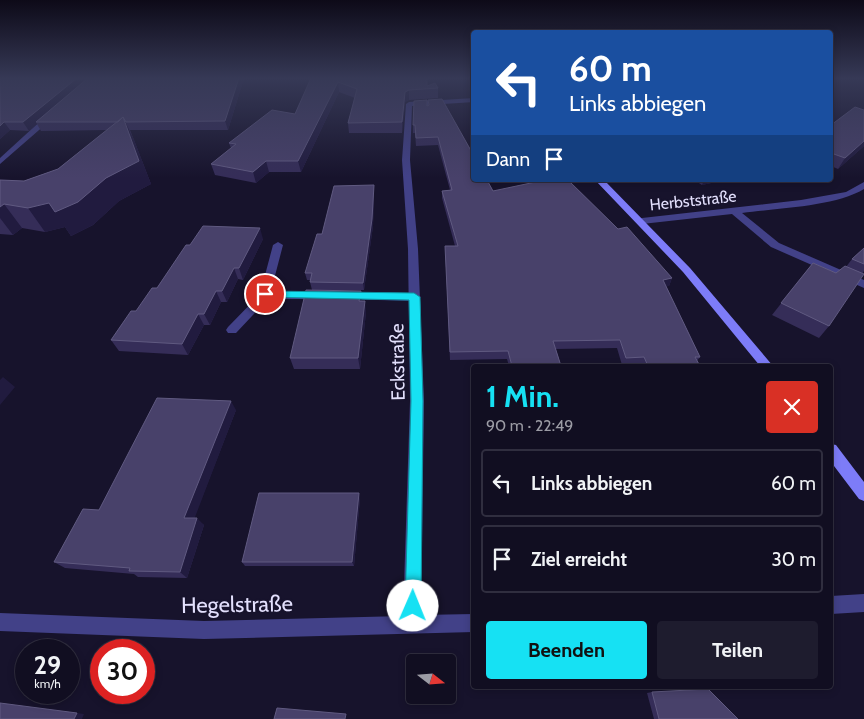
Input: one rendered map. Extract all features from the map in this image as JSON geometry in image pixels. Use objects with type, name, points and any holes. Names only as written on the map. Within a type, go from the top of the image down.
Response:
[{"type":"street","points":[[0,162],[56,112]]},
{"type":"street","name":"Eckstraße","points":[[409,112],[406,160],[414,297],[417,401],[412,624]]},
{"type":"street","points":[[601,182],[642,221],[723,311],[765,364]]},
{"type":"street","name":"Herbststraße","points":[[642,221],[778,207],[849,194],[864,185]]},
{"type":"street","points":[[734,211],[775,244],[864,284]]},
{"type":"street","points":[[232,330],[265,294],[278,245]]},
{"type":"street","points":[[265,294],[414,297]]},
{"type":"street","points":[[833,453],[864,494]]},
{"type":"street","points":[[833,605],[864,603]]},
{"type":"street","name":"Hegelstraße","points":[[0,622],[204,630],[471,623]]},
{"type":"building","points":[[0,112],[36,112],[23,122],[4,122],[0,126]]},
{"type":"building","points":[[48,112],[228,112],[225,121],[126,122],[123,117],[118,122],[36,122]]},
{"type":"building","points":[[270,112],[295,114],[296,112],[323,112],[298,161],[266,161],[253,172],[211,164],[236,144],[229,143]]},
{"type":"building","points":[[351,112],[403,112],[402,122],[348,123]]},
{"type":"building","points":[[414,112],[449,112],[471,151],[471,182],[488,182],[493,191],[536,182],[570,182],[618,229],[627,227],[672,278],[663,280],[700,357],[695,357],[699,364],[647,364],[644,357],[626,358],[620,340],[553,341],[560,364],[511,364],[508,351],[450,352],[445,246],[458,246],[442,191],[452,190],[438,137],[416,138],[415,125],[413,125]]},
{"type":"building","points":[[849,112],[864,112],[864,141],[845,158],[833,154],[833,124]]},
{"type":"building","points":[[123,117],[139,161],[106,178],[78,202],[55,212],[49,203],[28,208],[4,204],[0,207],[0,180],[24,181],[58,169]]},
{"type":"building","points":[[374,185],[372,219],[363,283],[310,282],[312,273],[305,273],[317,234],[322,234],[334,186]]},
{"type":"building","points":[[203,226],[260,228],[239,268],[234,268],[222,291],[216,291],[204,314],[198,314],[182,344],[111,340],[131,311],[136,311],[152,288],[157,288],[186,245],[190,245]]},
{"type":"building","points":[[864,248],[864,264],[852,259]]},
{"type":"building","points":[[813,263],[836,273],[845,266],[864,274],[829,326],[781,303]]},
{"type":"building","points":[[306,290],[361,291],[359,301],[365,301],[358,358],[290,358]]},
{"type":"building","points":[[157,398],[231,401],[184,518],[197,518],[180,572],[129,571],[130,568],[54,562],[83,509],[99,510]]},
{"type":"building","points":[[259,493],[359,493],[352,562],[242,562]]},
{"type":"building","points":[[708,689],[738,719],[659,719],[652,692]]},
{"type":"building","points":[[0,703],[77,713],[74,719],[0,719]]},
{"type":"building","points":[[277,708],[346,714],[345,719],[274,719]]},
{"type":"route","points":[[265,294],[414,297],[417,401],[413,606]]}]
